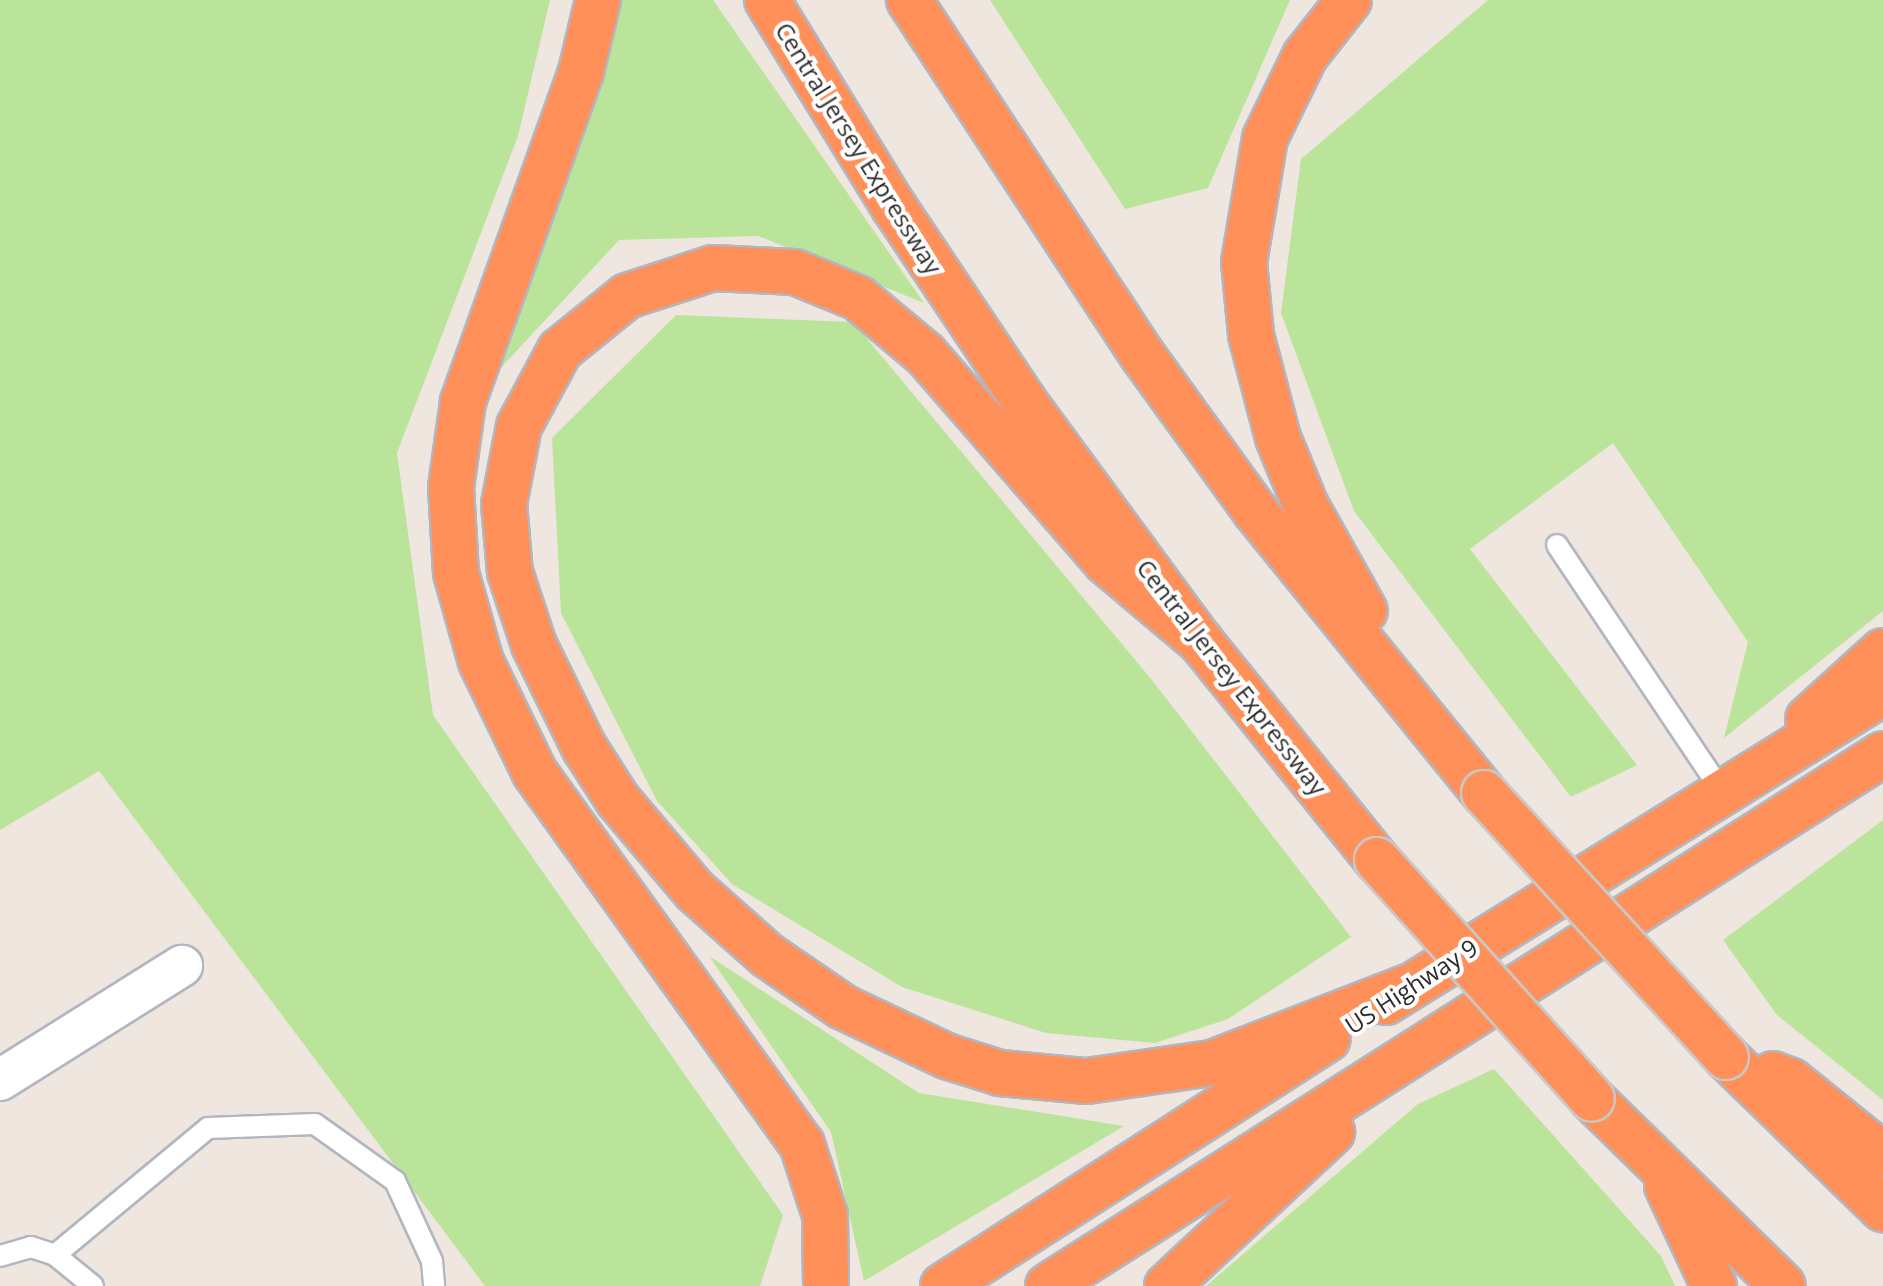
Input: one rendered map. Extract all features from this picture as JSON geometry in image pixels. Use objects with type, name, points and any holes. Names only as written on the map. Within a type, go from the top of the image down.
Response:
[{"type":"highway","points":[[598,0],[581,72],[463,402],[451,487],[456,573],[481,662],[535,773],[802,1144],[825,1215],[826,1286]]},
{"type":"highway","name":"Central Jersey Expressway","points":[[767,0],[894,207],[1023,400],[1201,642],[1377,860],[1592,1099],[1783,1286]]},
{"type":"highway","points":[[909,0],[1143,356],[1404,697],[1484,793],[1726,1057],[1883,1209]]},
{"type":"highway","points":[[1349,0],[1305,56],[1265,138],[1245,227],[1245,295],[1278,438],[1306,506],[1359,599],[1404,697]]},
{"type":"highway","points":[[1201,642],[1106,562],[925,354],[858,298],[795,272],[713,268],[627,296],[560,350],[519,426],[505,491],[506,548],[516,596],[563,709],[618,800],[695,891],[767,955],[843,1007],[946,1056],[1000,1073],[1087,1081],[1212,1063],[1408,987]]},
{"type":"highway","points":[[1764,766],[1836,689],[1883,651]]},
{"type":"highway","name":"US Highway 9","points":[[943,1286],[1408,987],[1883,693]]},
{"type":"highway","points":[[1048,1286],[1443,1030],[1883,754]]},
{"type":"highway","points":[[1793,810],[1883,791]]},
{"type":"highway","points":[[1167,1286],[1443,1030]]},
{"type":"highway","points":[[1726,1057],[1791,1081],[1883,1155]]},
{"type":"highway","points":[[1658,1166],[1714,1286]]},
{"type":"street","points":[[0,1080],[182,966]]},
{"type":"lane","points":[[1557,545],[1723,793]]},
{"type":"lane","points":[[55,1255],[208,1128],[315,1124],[395,1181],[432,1261],[434,1286]]},
{"type":"lane","points":[[0,1256],[31,1247],[55,1255],[93,1286]]},
{"type":"green space","points":[[0,0],[550,0],[518,136],[397,453],[433,715],[783,1215],[760,1286],[485,1286],[99,771],[0,830]]},
{"type":"green space","points":[[618,0],[713,0],[924,303],[758,236],[619,240],[498,371]]},
{"type":"green space","points":[[990,0],[1290,0],[1208,188],[1125,209]]},
{"type":"green space","points":[[1488,0],[1883,0],[1883,611],[1724,738],[1748,642],[1613,443],[1470,549],[1637,765],[1571,797],[1354,511],[1281,313],[1301,159]]},
{"type":"green space","points":[[676,315],[853,322],[1152,680],[1351,937],[1228,1019],[1155,1043],[1046,1033],[902,987],[732,884],[657,801],[561,613],[552,438]]},
{"type":"green space","points":[[1883,820],[1883,1100],[1777,1015],[1723,940]]},
{"type":"green space","points":[[709,956],[919,1093],[1124,1126],[864,1281],[831,1132]]},
{"type":"green space","points":[[1494,1069],[1661,1256],[1675,1286],[1206,1286],[1418,1104]]}]
